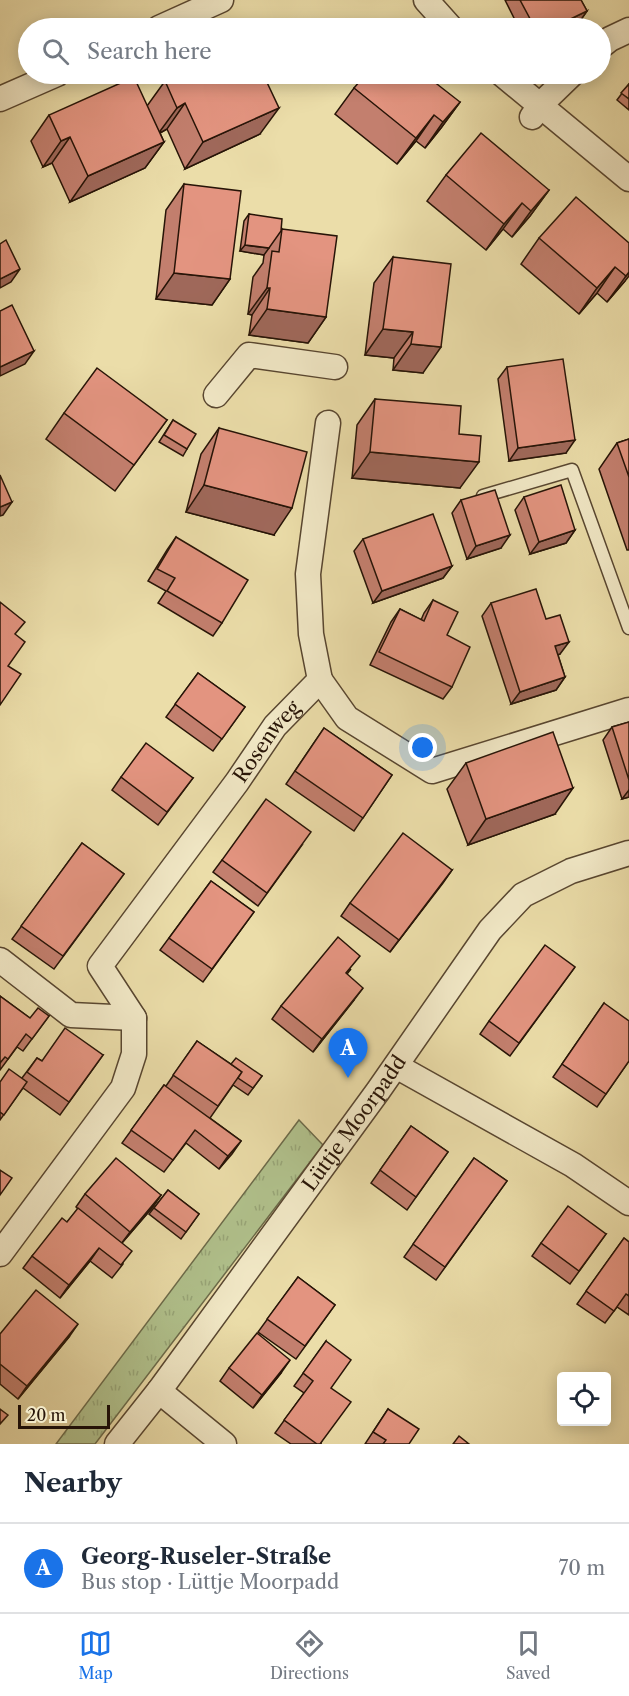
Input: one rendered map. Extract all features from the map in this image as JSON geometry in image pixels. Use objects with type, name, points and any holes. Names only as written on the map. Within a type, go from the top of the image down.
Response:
[{"type":"street","points":[[181,18],[221,0]]},
{"type":"street","points":[[426,0],[443,18]]},
{"type":"street","points":[[611,39],[629,30]]},
{"type":"street","points":[[0,99],[34,84]]},
{"type":"street","points":[[512,84],[537,110],[629,179]]},
{"type":"street","points":[[537,110],[562,84]]},
{"type":"street","points":[[216,395],[249,355],[335,367]]},
{"type":"street","points":[[328,423],[308,574],[311,634],[320,680],[347,718],[432,771],[629,710]]},
{"type":"street","name":"Rosenweg","points":[[134,1018],[100,966],[237,782],[274,726],[320,680]]},
{"type":"street","name":"Lüttje Moorpadd","points":[[117,1444],[159,1391],[396,1066],[490,930],[523,895],[571,871],[629,853]]},
{"type":"street","points":[[0,960],[71,1015],[134,1018],[134,1054],[123,1088],[0,1254]]},
{"type":"street","points":[[396,1066],[573,1165],[629,1203]]},
{"type":"street","points":[[159,1391],[224,1444]]},
{"type":"lane","points":[[483,496],[572,470],[629,628]]},
{"type":"green space","points":[[299,1120],[323,1145],[95,1444],[56,1444]]},
{"type":"building","points":[[520,0],[581,0],[587,11],[573,18],[530,18]]},
{"type":"building","points":[[118,84],[137,84],[164,142],[88,176],[70,137],[61,141],[49,115]]},
{"type":"building","points":[[166,84],[268,84],[279,108],[203,142],[185,103],[177,108]]},
{"type":"building","points":[[357,84],[437,84],[460,102],[443,122],[434,115],[416,138],[354,88]]},
{"type":"building","points":[[629,84],[629,99],[621,93]]},
{"type":"building","points":[[481,133],[549,190],[531,211],[522,203],[504,224],[446,175]]},
{"type":"building","points":[[184,184],[241,191],[230,279],[174,273]]},
{"type":"building","points":[[576,197],[629,243],[629,272],[626,276],[615,267],[597,288],[539,238]]},
{"type":"building","points":[[249,214],[282,219],[281,231],[269,248],[245,245]]},
{"type":"building","points":[[282,229],[337,236],[326,317],[267,309],[270,288],[267,288],[272,251],[279,252]]},
{"type":"building","points":[[6,240],[20,269],[0,279],[0,244]]},
{"type":"building","points":[[393,257],[451,264],[441,347],[411,344],[413,332],[383,329]]},
{"type":"building","points":[[12,305],[34,351],[0,367],[0,311]]},
{"type":"building","points":[[563,359],[575,440],[518,448],[507,367]]},
{"type":"building","points":[[97,368],[167,420],[134,465],[64,413]]},
{"type":"building","points":[[375,399],[461,406],[459,434],[481,436],[479,462],[370,452]]},
{"type":"building","points":[[173,420],[196,434],[187,449],[164,435]]},
{"type":"building","points":[[219,428],[307,452],[292,508],[204,485]]},
{"type":"building","points":[[629,439],[629,477],[617,443]]},
{"type":"building","points":[[0,475],[12,502],[0,507]]},
{"type":"building","points":[[561,485],[575,530],[539,542],[524,497]]},
{"type":"building","points":[[495,490],[510,535],[476,546],[461,500]]},
{"type":"building","points":[[433,514],[452,566],[382,591],[363,539]]},
{"type":"building","points":[[176,537],[248,580],[222,623],[167,591],[175,578],[157,569]]},
{"type":"building","points":[[536,589],[546,619],[560,615],[569,642],[555,646],[565,677],[520,692],[491,603]]},
{"type":"building","points":[[433,600],[458,612],[447,635],[470,647],[452,687],[379,652],[400,609],[424,621]]},
{"type":"building","points":[[0,602],[25,622],[15,634],[25,642],[8,666],[21,674],[0,705]]},
{"type":"building","points":[[198,673],[245,707],[222,739],[175,704]]},
{"type":"building","points":[[629,722],[629,780],[612,727]]},
{"type":"building","points":[[324,728],[392,775],[363,818],[295,771]]},
{"type":"building","points":[[553,732],[573,788],[486,819],[466,763]]},
{"type":"building","points":[[146,743],[193,778],[167,812],[121,777]]},
{"type":"building","points":[[266,799],[311,832],[267,893],[222,860]]},
{"type":"building","points":[[403,833],[452,870],[399,940],[350,903]]},
{"type":"building","points":[[82,843],[124,874],[63,956],[21,926]]},
{"type":"building","points":[[211,881],[254,912],[212,969],[169,938]]},
{"type":"building","points":[[338,937],[360,956],[346,973],[363,988],[322,1039],[281,1006]]},
{"type":"building","points":[[545,945],[575,967],[519,1043],[489,1021]]},
{"type":"building","points":[[0,996],[30,1018],[38,1008],[49,1016],[32,1039],[26,1034],[8,1059],[5,1057],[0,1063]]},
{"type":"building","points":[[604,1003],[629,1021],[629,1061],[606,1094],[562,1064]]},
{"type":"building","points":[[65,1028],[103,1055],[69,1102],[27,1072],[37,1058],[42,1061]]},
{"type":"building","points":[[197,1041],[242,1072],[218,1106],[173,1075]]},
{"type":"building","points":[[236,1058],[262,1076],[253,1088],[238,1078],[242,1072],[231,1064]]},
{"type":"building","points":[[9,1069],[27,1082],[4,1115],[0,1112],[0,1082]]},
{"type":"building","points":[[164,1085],[241,1141],[228,1156],[195,1130],[173,1160],[131,1130]]},
{"type":"building","points":[[411,1126],[448,1152],[416,1197],[380,1170]]},
{"type":"building","points":[[116,1158],[161,1195],[130,1232],[85,1194]]},
{"type":"building","points":[[474,1158],[507,1181],[445,1267],[413,1244]]},
{"type":"building","points":[[0,1170],[12,1178],[0,1195]]},
{"type":"building","points":[[168,1190],[199,1214],[186,1232],[154,1208]]},
{"type":"building","points":[[568,1206],[606,1234],[579,1271],[541,1243]]},
{"type":"building","points":[[78,1208],[132,1251],[121,1265],[99,1248],[69,1285],[32,1256],[62,1218],[67,1222]]},
{"type":"building","points":[[624,1238],[629,1242],[629,1296],[626,1294],[614,1311],[586,1291]]},
{"type":"building","points":[[298,1277],[335,1305],[305,1346],[267,1319]]},
{"type":"building","points":[[36,1290],[78,1324],[27,1386],[0,1364],[0,1334]]},
{"type":"building","points":[[257,1333],[290,1360],[262,1395],[229,1368]]},
{"type":"building","points":[[326,1341],[351,1360],[331,1388],[351,1402],[320,1444],[317,1444],[284,1420],[313,1381],[303,1373]]},
{"type":"building","points":[[0,1409],[8,1415],[0,1424]]},
{"type":"building","points":[[388,1409],[419,1429],[409,1444],[383,1444],[386,1440],[373,1432]]},
{"type":"building","points":[[459,1436],[469,1444],[453,1444]]},
{"type":"place","name":"Georg-Ruseler-Straße","points":[[348,1078]]}]
